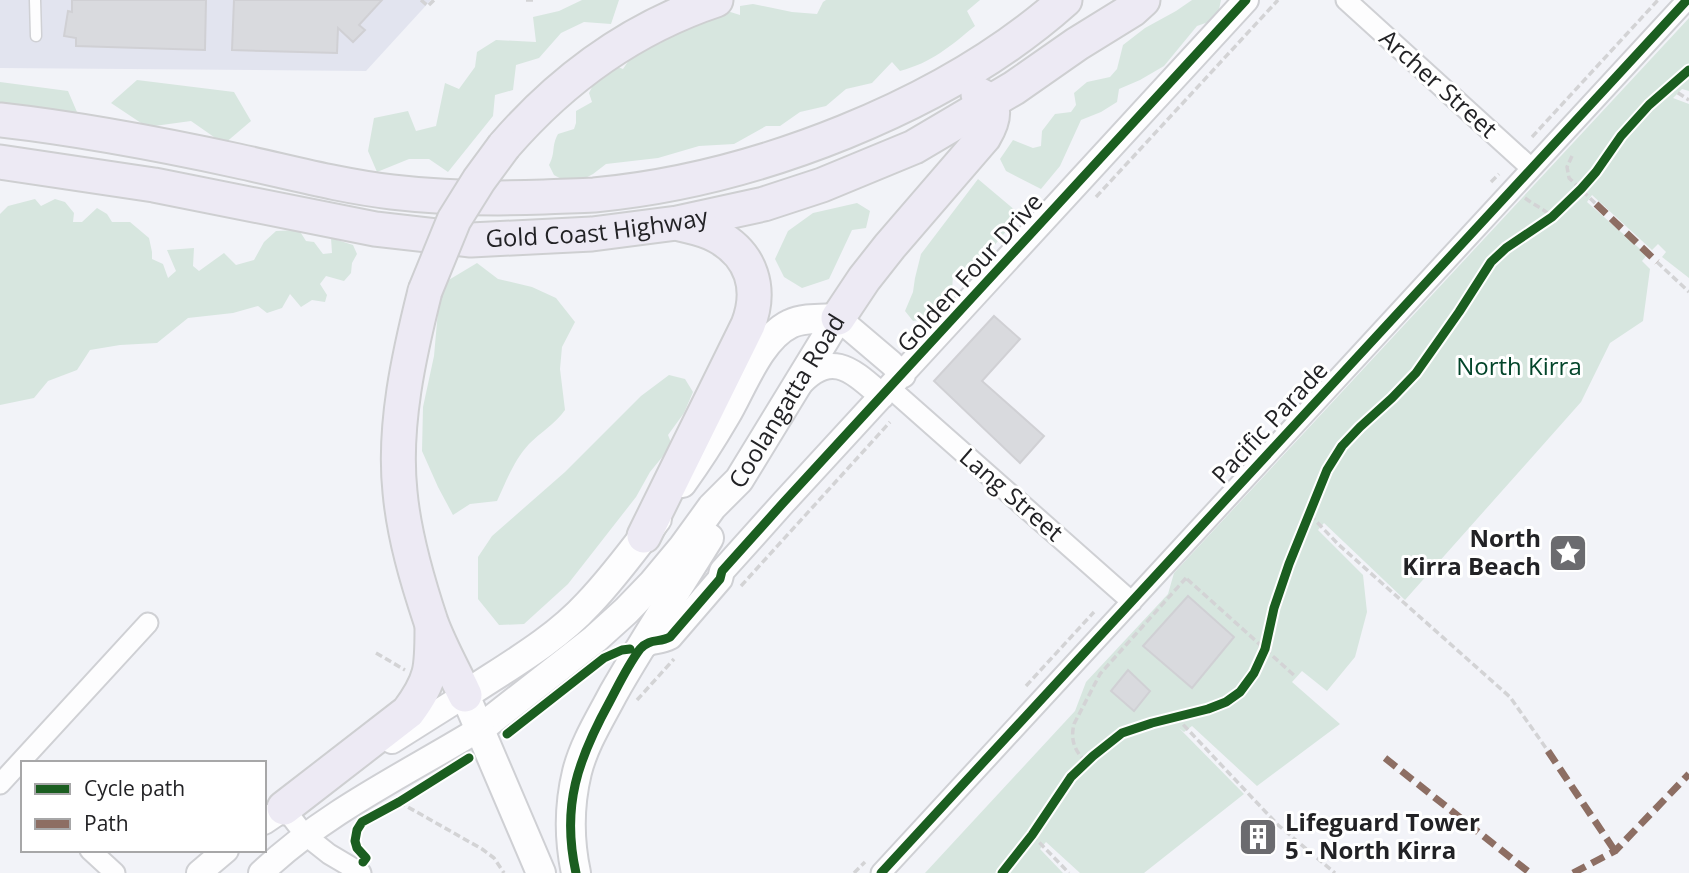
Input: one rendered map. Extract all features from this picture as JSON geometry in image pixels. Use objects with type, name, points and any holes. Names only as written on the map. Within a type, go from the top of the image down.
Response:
[{"type":"highway","points":[[466,695],[432,624],[404,524],[399,491],[398,456],[405,386],[410,352],[425,291],[454,220],[479,180],[522,125],[554,93],[601,56],[641,33],[671,17],[716,0]]},
{"type":"highway","name":"Gold Coast Highway","points":[[0,120],[82,131],[179,149],[358,187],[441,197],[593,195],[684,181],[769,159],[824,140],[884,115],[941,86],[994,55],[1043,20],[1065,0]]},
{"type":"highway","points":[[943,186],[1027,106],[1088,59],[1138,5]]},
{"type":"highway","name":"Gold Coast Highway","points":[[0,162],[155,185],[375,229],[459,239],[592,234],[677,223],[764,204],[822,185],[914,147],[1014,88],[1138,5]]},
{"type":"highway","points":[[838,318],[890,246],[987,132],[992,114],[990,103],[982,96],[966,92],[884,115]]},
{"type":"highway","points":[[644,536],[748,325],[755,303],[752,277],[738,252],[714,234],[677,223]]},
{"type":"highway","points":[[274,815],[408,712],[428,680],[432,663],[432,624]]},
{"type":"main road","name":"Coolangatta Road","points":[[481,728],[586,647],[653,583],[712,507],[739,480],[838,318]]},
{"type":"main road","name":"Coolangatta Road","points":[[466,695],[561,629],[587,606],[612,578],[707,447],[768,342],[792,323],[838,318]]},
{"type":"main road","points":[[576,873],[571,841],[571,815],[578,770],[593,731],[641,665],[691,576],[739,480]]},
{"type":"main road","points":[[466,695],[541,873]]},
{"type":"street","name":"Golden Four Drive","points":[[641,665],[648,643],[670,637],[693,604],[720,579],[722,571],[1246,0]]},
{"type":"street","name":"Archer Street","points":[[1346,0],[1531,168]]},
{"type":"street","name":"Pacific Parade","points":[[881,873],[1687,0]]},
{"type":"street","name":"Golden Four Drive","points":[[838,318],[891,363],[892,386]]},
{"type":"street","points":[[792,393],[814,371],[836,366],[892,386]]},
{"type":"street","name":"Lang Street","points":[[892,386],[1132,602]]},
{"type":"street","points":[[23,761],[148,623]]},
{"type":"street","name":"Coolangatta Road","points":[[274,815],[466,695]]},
{"type":"street","name":"Coolangatta Road","points":[[261,873],[305,835],[335,814],[481,728]]},
{"type":"street","points":[[8,778],[21,764]]},
{"type":"street","points":[[274,815],[361,873]]},
{"type":"street","points":[[92,852],[115,873]]},
{"type":"street","points":[[199,873],[224,852]]},
{"type":"lane","points":[[35,0],[36,36]]},
{"type":"path","points":[[421,0],[428,6],[434,0]]},
{"type":"path","points":[[526,0],[533,0]]},
{"type":"path","points":[[1091,202],[1278,0]]},
{"type":"path","points":[[1531,137],[1658,0]]},
{"type":"path","points":[[1659,96],[1679,78]]},
{"type":"path","points":[[1669,87],[1689,100]]},
{"type":"path","points":[[1572,156],[1567,172],[1572,182],[1596,204]]},
{"type":"path","points":[[1571,199],[1589,181]]},
{"type":"path","points":[[1525,198],[1544,209],[1548,220],[1562,208]]},
{"type":"path","points":[[1657,262],[1689,292]]},
{"type":"path","points":[[735,592],[890,422]]},
{"type":"path","points":[[1304,527],[1314,502]]},
{"type":"path","points":[[1310,514],[1339,545],[1510,697],[1548,751]]},
{"type":"path","points":[[1178,570],[1266,645],[1296,677]]},
{"type":"path","points":[[1079,770],[1090,759],[1075,748],[1072,732],[1100,674],[1186,578]]},
{"type":"path","points":[[1259,661],[1266,645]]},
{"type":"path","points":[[641,665],[670,650]]},
{"type":"path","points":[[635,702],[680,652]]},
{"type":"path","points":[[376,653],[406,671]]},
{"type":"path","points":[[1164,720],[1187,714]]},
{"type":"path","points":[[1176,717],[1278,825],[1335,873]]},
{"type":"path","points":[[390,807],[410,795]]},
{"type":"path","points":[[399,802],[482,849],[494,858],[504,873]]},
{"type":"path","points":[[1032,835],[1069,873]]},
{"type":"shaded area","points":[[0,0],[431,0],[366,71],[0,68]]},
{"type":"green space","points":[[582,0],[619,0],[611,24],[584,22],[561,33],[539,58],[516,65],[513,90],[495,95],[493,116],[448,172],[429,159],[409,159],[377,172],[368,151],[374,118],[408,111],[416,131],[436,126],[445,83],[459,89],[475,67],[477,52],[496,40],[536,42],[533,17],[559,11]]},
{"type":"green space","points":[[826,0],[980,0],[967,11],[975,26],[940,53],[900,71],[892,62],[872,83],[846,89],[826,106],[800,112],[780,126],[766,126],[734,144],[699,146],[658,158],[606,164],[578,182],[565,181],[554,175],[549,165],[558,134],[574,129],[576,111],[592,102],[589,93],[593,85],[608,75],[613,65],[623,69],[633,54],[661,43],[685,26],[701,25],[699,17],[724,10],[740,15],[740,6],[753,4],[817,14]]},
{"type":"green space","points":[[1192,0],[1221,0],[1217,19],[1197,26],[1164,66],[1119,89],[1117,102],[1081,120],[1060,166],[1041,189],[1006,171],[1000,159],[1013,140],[1033,148],[1041,146],[1042,131],[1055,114],[1071,112],[1076,105],[1074,93],[1087,82],[1110,77],[1117,69],[1123,45],[1145,28]]},
{"type":"green space","name":"North Kirra","points":[[1689,18],[1689,91],[1682,89],[1673,98],[1689,104],[1689,278],[1662,257],[1666,252],[1658,244],[1652,250],[1592,195],[1587,202],[1647,255],[1642,261],[1650,269],[1643,321],[1610,343],[1581,402],[1405,600],[1324,523],[1318,530],[1363,575],[1367,612],[1355,657],[1327,691],[1302,671],[1292,682],[1340,724],[1257,786],[1192,726],[1184,732],[1179,728],[1244,794],[1144,873],[1080,873],[1046,842],[1040,849],[1063,873],[925,873],[1075,711],[1086,682],[1168,594],[1174,573]]},
{"type":"green space","points":[[137,80],[234,92],[251,121],[224,144],[191,121],[147,127],[111,103]]},
{"type":"green space","points":[[0,82],[68,91],[77,112],[0,106]]},
{"type":"green space","points":[[978,179],[1016,211],[1014,222],[976,267],[953,275],[952,291],[937,298],[926,319],[913,321],[905,311],[913,292],[921,254]]},
{"type":"green space","points":[[35,199],[41,206],[55,199],[65,202],[74,213],[73,222],[82,222],[97,208],[107,214],[112,222],[130,222],[149,238],[152,259],[163,264],[168,278],[176,271],[167,250],[194,248],[193,266],[199,271],[224,253],[236,265],[254,260],[264,242],[276,231],[299,230],[306,241],[314,242],[323,254],[332,253],[331,238],[353,245],[357,254],[351,273],[344,281],[326,276],[320,284],[327,295],[325,302],[312,300],[301,307],[290,294],[282,308],[267,313],[258,306],[233,313],[188,318],[157,343],[90,350],[77,370],[48,381],[34,398],[0,405],[0,214],[8,206]]},
{"type":"green space","points":[[857,203],[870,211],[866,228],[852,230],[829,279],[802,288],[784,277],[775,259],[788,231],[813,213]]},
{"type":"green space","points":[[477,263],[498,279],[532,287],[556,298],[575,322],[562,347],[560,369],[565,410],[524,450],[497,501],[470,504],[453,515],[422,451],[423,407],[434,356],[442,284]]},
{"type":"green space","points":[[669,375],[685,379],[693,392],[684,413],[668,435],[672,445],[650,472],[636,497],[568,584],[524,624],[499,625],[478,599],[478,557],[492,536],[565,472],[641,396]]},
{"type":"building","points":[[72,0],[206,0],[205,50],[76,46],[76,38],[64,36],[68,11],[72,12]]},
{"type":"building","points":[[234,0],[382,0],[359,25],[365,30],[353,42],[338,28],[337,53],[232,50]]},
{"type":"building","points":[[994,316],[1020,339],[982,381],[1044,436],[1020,463],[934,381]]},
{"type":"building","points":[[1188,596],[1234,637],[1192,688],[1143,646]]},
{"type":"building","points":[[1128,670],[1150,691],[1134,711],[1111,691]]},
{"type":"marked path","points":[[1596,204],[1657,262]]},
{"type":"marked path","points":[[1548,751],[1615,851]]},
{"type":"marked path","points":[[1385,758],[1530,873]]},
{"type":"marked path","points":[[1573,873],[1615,851],[1689,774]]},
{"type":"cycle path","points":[[576,873],[570,826],[575,784],[599,722],[640,649],[647,643],[670,637],[720,579],[722,571],[783,503],[1246,0]]},
{"type":"cycle path","points":[[881,873],[1687,0]]},
{"type":"cycle path","points":[[1002,873],[1032,835],[1071,777],[1122,733],[1208,709],[1226,702],[1240,692],[1254,673],[1265,649],[1274,608],[1289,564],[1327,470],[1342,446],[1416,373],[1491,262],[1506,248],[1552,217],[1581,189],[1621,136],[1649,105],[1689,70]]},
{"type":"cycle path","points":[[507,734],[604,658],[630,649]]},
{"type":"cycle path","points":[[363,862],[366,858],[357,848],[355,841],[362,822],[469,758]]},
{"type":"place","name":"North Kirra Beach","points":[[1568,553]]},
{"type":"place","name":"Lifeguard Tower 5 - North Kirra","points":[[1258,837]]}]
